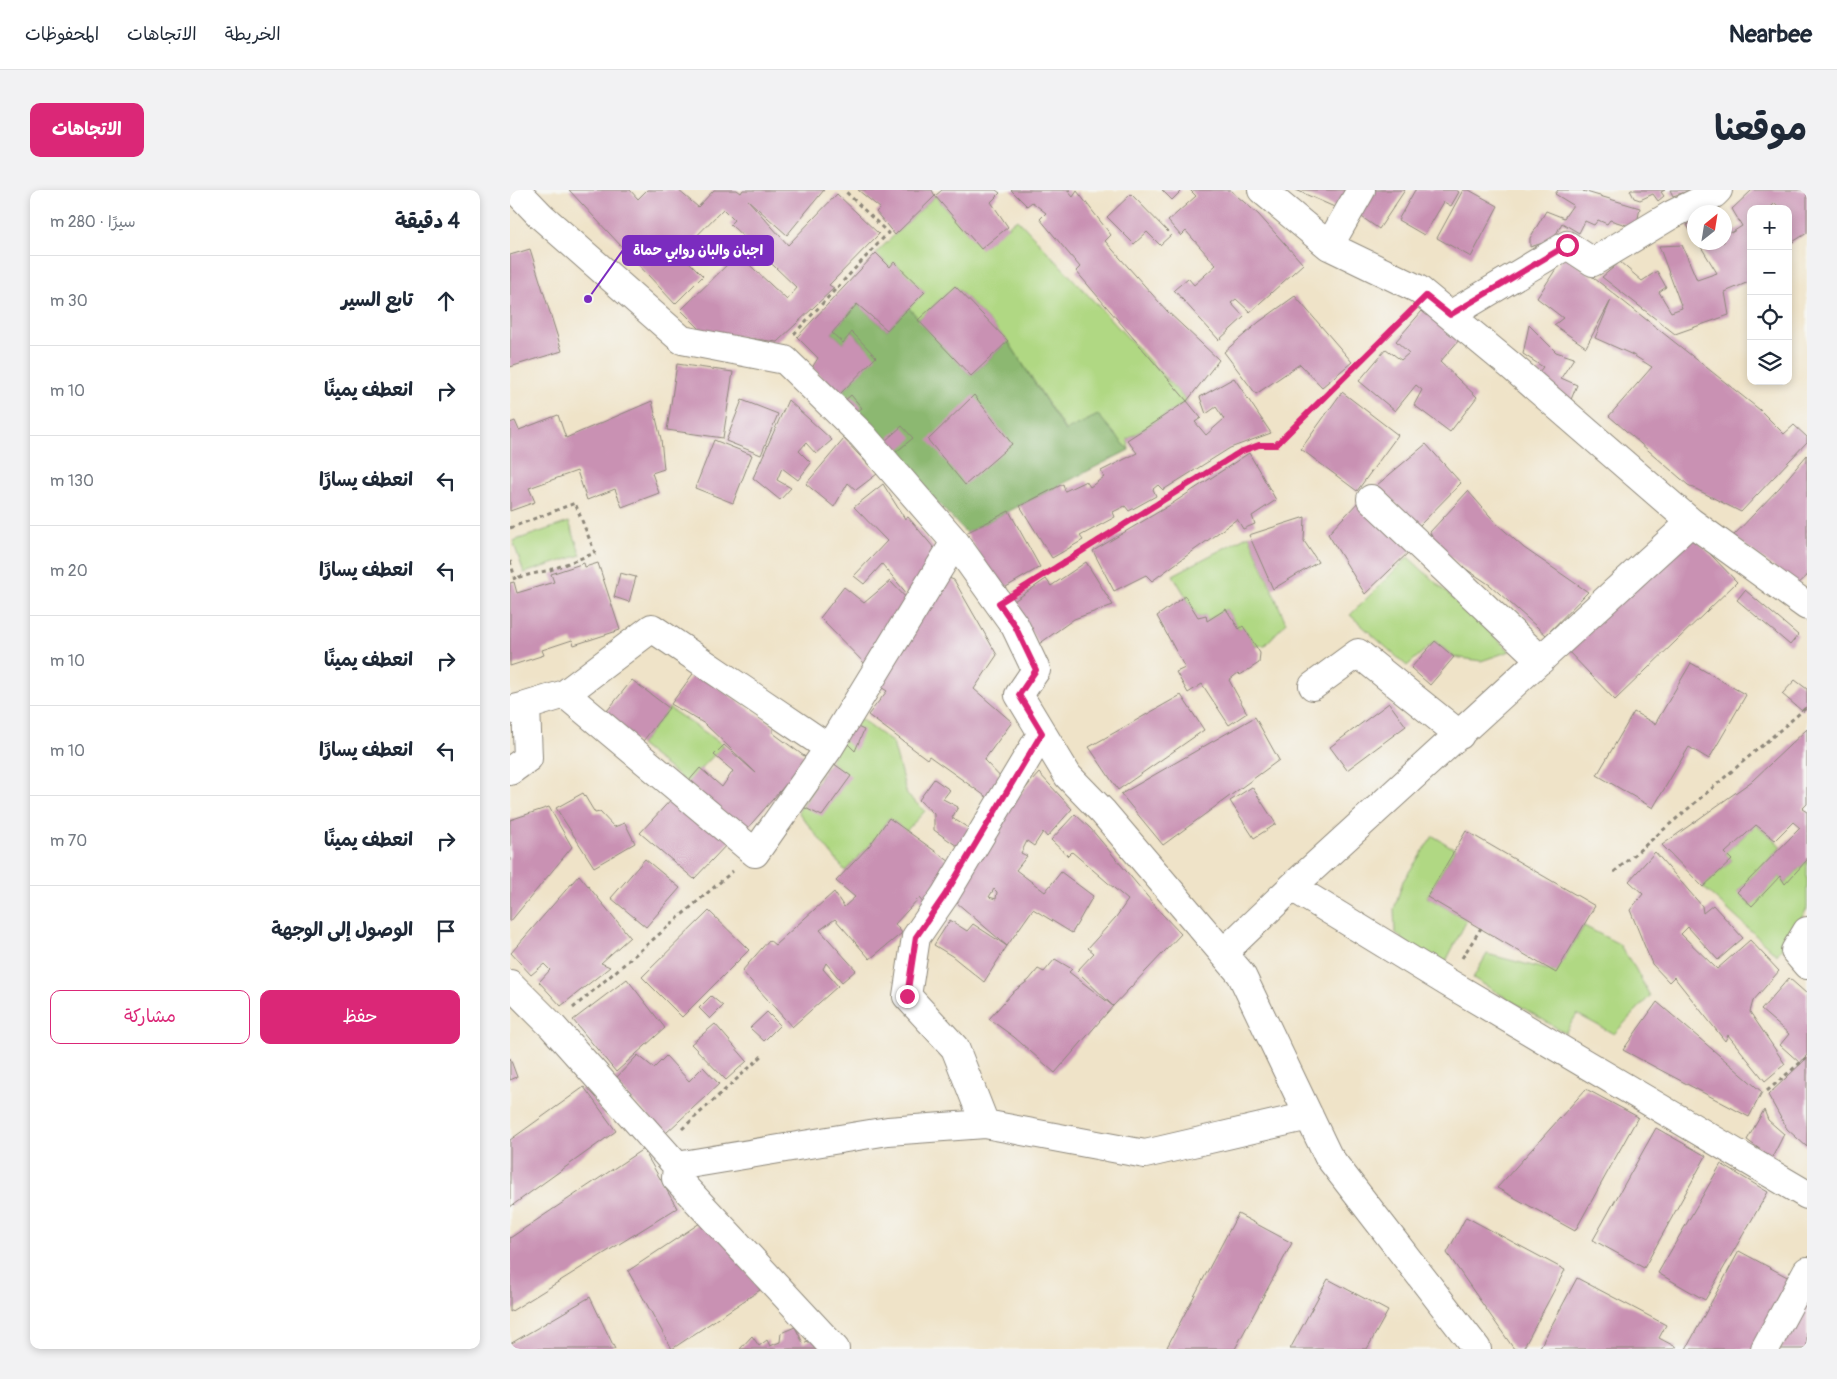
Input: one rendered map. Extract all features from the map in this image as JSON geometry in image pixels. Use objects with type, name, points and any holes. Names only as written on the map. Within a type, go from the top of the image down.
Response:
[{"type":"street","points":[[516,190],[541,216],[682,340],[785,360],[862,435],[955,542],[1015,626],[1036,670],[1019,695],[1068,776],[1103,812],[1242,974],[1328,1156],[1477,1349]]},
{"type":"street","points":[[1262,190],[1329,246],[1418,289],[1691,522],[1807,606]]},
{"type":"street","points":[[1329,246],[1361,190]]},
{"type":"street","points":[[1450,315],[1567,245],[1593,262],[1671,215],[1714,194],[1718,190]]},
{"type":"street","points":[[1371,499],[1541,660]]},
{"type":"street","points":[[1223,953],[1292,886],[1691,522]]},
{"type":"street","points":[[565,694],[755,853],[829,748],[955,542]]},
{"type":"street","points":[[510,771],[528,758],[518,708],[565,694],[652,628],[829,748]]},
{"type":"street","points":[[1312,686],[1358,653],[1460,734]]},
{"type":"street","points":[[986,1124],[955,1048],[907,996],[908,986],[916,937],[945,895],[1042,733]]},
{"type":"street","points":[[1292,886],[1447,982],[1807,1195]]},
{"type":"street","points":[[1807,931],[1795,950],[1807,965]]},
{"type":"street","points":[[510,984],[552,1026],[670,1157],[676,1178],[834,1349]]},
{"type":"street","points":[[670,1157],[888,1130],[986,1124],[1145,1154],[1309,1116]]},
{"type":"street","points":[[1765,1349],[1807,1271]]},
{"type":"path","points":[[772,357],[888,234],[844,190]]},
{"type":"path","points":[[999,603],[1240,452],[1259,445],[1276,445],[1426,296]]},
{"type":"path","points":[[510,528],[575,503],[595,553],[550,570],[510,580]]},
{"type":"path","points":[[510,561],[514,578]]},
{"type":"path","points":[[1614,872],[1807,707]]},
{"type":"path","points":[[552,1026],[755,853]]},
{"type":"path","points":[[1447,982],[1481,928]]},
{"type":"path","points":[[670,1157],[762,1056]]},
{"type":"path","points":[[1767,1091],[1807,1057]]},
{"type":"green space","points":[[935,196],[981,248],[1017,219],[1187,401],[1128,439],[1129,450],[1098,415],[1066,431],[1008,341],[955,286],[918,320],[909,308],[925,292],[895,263],[890,267],[876,253]]},
{"type":"green space","points":[[857,304],[887,330],[909,308],[971,376],[1008,341],[1065,431],[1098,415],[1129,450],[966,533],[843,402],[840,394],[875,357],[853,332],[843,343],[832,333]]},
{"type":"green space","points":[[569,522],[581,555],[524,573],[513,541]]},
{"type":"green space","points":[[1249,535],[1286,623],[1265,645],[1256,646],[1243,627],[1239,629],[1226,609],[1207,621],[1205,615],[1198,617],[1173,575]]},
{"type":"green space","points":[[1408,557],[1510,651],[1481,661],[1454,657],[1435,641],[1407,666],[1350,615]]},
{"type":"green space","points":[[669,708],[724,745],[687,783],[640,745]]},
{"type":"green space","points":[[858,717],[893,743],[907,795],[925,811],[906,831],[889,818],[870,845],[845,871],[798,812]]},
{"type":"green space","points":[[1756,825],[1781,847],[1737,892],[1751,906],[1780,876],[1785,884],[1807,860],[1807,909],[1777,955],[1703,887],[1732,860],[1725,853]]},
{"type":"green space","points":[[1433,836],[1455,849],[1427,897],[1467,920],[1443,967],[1411,947],[1395,932],[1394,909],[1403,881]]},
{"type":"green space","points":[[1584,926],[1619,944],[1650,996],[1614,1034],[1577,1014],[1565,1033],[1473,978],[1487,954],[1556,972]]},
{"type":"building","points":[[569,190],[630,190],[638,199],[647,190],[678,190],[698,207],[714,190],[737,190],[741,193],[743,190],[824,190],[787,235],[748,200],[788,245],[837,194],[879,234],[829,285],[834,288],[777,342],[703,332],[681,310],[738,254],[787,300],[797,288],[730,224],[734,220],[723,209],[680,253],[703,276],[675,304]]},
{"type":"building","points":[[858,190],[932,190],[935,196],[895,235],[876,212],[880,208]]},
{"type":"building","points":[[942,190],[996,190],[1000,193],[991,202],[1008,227],[981,249],[935,196]]},
{"type":"building","points":[[1011,190],[1070,190],[1068,191],[1073,197],[1077,191],[1111,235],[1105,241],[1167,311],[1219,360],[1187,401],[1076,271],[1080,267],[1040,219],[1046,213],[1032,202],[1027,206]]},
{"type":"building","points":[[1162,190],[1182,190],[1172,200]]},
{"type":"building","points":[[1190,190],[1230,190],[1258,214],[1303,264],[1250,312],[1236,299],[1231,303],[1244,317],[1219,340],[1174,290],[1188,278],[1194,285],[1216,265],[1186,231],[1181,236],[1168,221],[1196,196]]},
{"type":"building","points":[[1296,190],[1361,190],[1348,213]]},
{"type":"building","points":[[1370,190],[1405,190],[1379,229],[1356,213]]},
{"type":"building","points":[[1415,190],[1456,190],[1459,192],[1451,206],[1444,202],[1424,235],[1398,220]]},
{"type":"building","points":[[1463,190],[1469,190],[1498,206],[1471,257],[1437,238]]},
{"type":"building","points":[[1558,190],[1584,190],[1640,208],[1636,228],[1610,220],[1607,224],[1598,220],[1594,225],[1585,221],[1579,233],[1562,223],[1553,240],[1530,247],[1530,238],[1546,211],[1564,218],[1573,205],[1555,194]]},
{"type":"building","points":[[1630,190],[1665,190],[1661,192],[1664,196],[1658,201],[1653,194],[1640,200],[1634,198]]},
{"type":"building","points":[[1670,190],[1692,190],[1673,196]]},
{"type":"building","points":[[1752,190],[1807,190],[1807,233],[1792,242],[1792,205],[1777,205],[1775,203],[1773,205],[1747,205],[1747,283],[1725,292],[1729,315],[1675,334],[1602,277],[1620,262],[1642,281],[1657,271],[1666,287],[1659,292],[1671,312],[1682,308],[1659,246],[1682,245],[1697,280],[1717,273],[1703,250],[1732,250],[1732,232],[1742,226],[1732,209]]},
{"type":"building","points":[[1131,194],[1171,235],[1160,245],[1147,232],[1134,244],[1107,217]]},
{"type":"building","points":[[530,249],[562,351],[510,367],[510,255]]},
{"type":"building","points":[[876,253],[890,267],[894,262],[925,292],[887,330],[857,304],[832,333],[843,343],[852,332],[876,357],[840,394],[812,368],[818,358],[797,337]]},
{"type":"building","points":[[1565,255],[1760,410],[1784,434],[1794,425],[1807,437],[1807,442],[1741,512],[1688,485],[1609,416],[1652,367],[1633,355],[1595,338],[1611,300],[1586,347],[1554,325],[1563,318],[1537,298]]},
{"type":"building","points":[[955,286],[1008,341],[971,376],[918,320]]},
{"type":"building","points":[[1295,296],[1352,362],[1322,387],[1300,364],[1256,394],[1224,352],[1259,322]]},
{"type":"building","points":[[1428,304],[1466,332],[1440,362],[1477,397],[1450,432],[1414,405],[1422,390],[1416,385],[1395,411],[1359,381],[1386,349],[1401,360],[1409,353],[1396,341]]},
{"type":"building","points":[[1529,325],[1556,352],[1574,358],[1561,378],[1577,385],[1570,402],[1538,373],[1543,367],[1523,354]]},
{"type":"building","points":[[677,364],[733,372],[723,438],[667,430]]},
{"type":"building","points":[[1234,378],[1271,433],[1230,448],[1163,490],[1158,485],[1153,489],[1156,496],[1129,511],[1125,506],[1113,512],[1115,517],[1080,536],[1083,540],[1052,558],[1020,506],[1063,484],[1065,491],[1086,481],[1090,487],[1104,477],[1101,471],[1137,453],[1127,440],[1187,401],[1201,418],[1195,422],[1206,435],[1224,419],[1216,407],[1206,414],[1200,397]]},
{"type":"building","points":[[1342,392],[1398,435],[1357,491],[1301,449]]},
{"type":"building","points":[[851,395],[862,408],[854,414],[843,402]]},
{"type":"building","points":[[974,395],[1012,444],[965,485],[928,440]]},
{"type":"building","points":[[742,400],[778,414],[761,455],[726,441]]},
{"type":"building","points":[[788,400],[832,440],[816,454],[806,443],[799,451],[811,463],[798,480],[782,468],[777,480],[791,488],[780,500],[753,478]]},
{"type":"building","points":[[652,401],[661,439],[664,469],[652,473],[659,493],[622,507],[615,489],[587,500],[577,471],[529,488],[535,502],[510,511],[510,423],[515,421],[519,430],[558,415],[566,438]]},
{"type":"building","points":[[902,426],[913,438],[895,453],[885,441]]},
{"type":"building","points":[[844,439],[877,474],[856,490],[848,483],[834,507],[806,484]]},
{"type":"building","points":[[714,440],[752,455],[733,503],[695,488]]},
{"type":"building","points":[[1426,444],[1461,483],[1419,526],[1377,485]]},
{"type":"building","points":[[1249,453],[1276,500],[1252,516],[1255,524],[1243,529],[1237,519],[1152,581],[1146,575],[1114,591],[1093,551],[1170,505]]},
{"type":"building","points":[[1807,455],[1807,576],[1797,585],[1733,536],[1780,487]]},
{"type":"building","points":[[883,484],[905,519],[908,517],[939,554],[913,601],[882,564],[864,584],[854,576],[887,541],[854,507]]},
{"type":"building","points":[[1468,491],[1496,523],[1524,548],[1588,592],[1546,635],[1490,585],[1460,565],[1434,543],[1430,532]]},
{"type":"building","points":[[1361,499],[1412,549],[1365,594],[1328,534]]},
{"type":"building","points":[[1009,511],[1040,567],[1001,590],[966,533]]},
{"type":"building","points":[[1305,517],[1304,541],[1318,562],[1273,589],[1249,535]]},
{"type":"building","points":[[1688,531],[1737,582],[1615,700],[1566,649]]},
{"type":"building","points":[[1086,562],[1113,605],[1074,619],[1039,644],[1011,603],[1046,579],[1051,586]]},
{"type":"building","points":[[584,563],[585,567],[598,563],[620,630],[574,645],[572,640],[542,650],[544,655],[510,666],[510,583],[514,582],[517,593],[554,582],[551,574]]},
{"type":"building","points":[[620,573],[636,577],[629,602],[614,597]]},
{"type":"building","points":[[941,575],[954,580],[997,655],[974,689],[1012,722],[984,760],[1008,785],[995,803],[929,756],[927,759],[868,715],[887,691],[876,684]]},
{"type":"building","points":[[890,581],[910,602],[872,671],[820,618],[844,587],[864,603]]},
{"type":"building","points":[[1745,590],[1798,635],[1790,645],[1737,600]]},
{"type":"building","points":[[1185,596],[1198,617],[1206,615],[1207,621],[1226,609],[1239,629],[1243,626],[1260,653],[1259,663],[1240,675],[1238,673],[1229,680],[1247,713],[1229,725],[1202,684],[1188,693],[1176,672],[1185,668],[1157,616]]},
{"type":"building","points":[[1435,641],[1454,657],[1430,685],[1411,668]]},
{"type":"building","points":[[1691,663],[1746,695],[1709,759],[1689,747],[1653,808],[1597,775],[1634,712],[1655,724]]},
{"type":"building","points":[[695,671],[773,726],[773,733],[808,759],[745,831],[687,783],[700,768],[722,787],[733,771],[714,755],[724,745],[756,773],[705,724],[671,704]]},
{"type":"building","points":[[632,680],[669,708],[640,745],[603,716]]},
{"type":"building","points":[[1795,680],[1807,689],[1807,706],[1802,711],[1782,694]]},
{"type":"building","points":[[1181,695],[1204,730],[1118,790],[1089,747]]},
{"type":"building","points":[[1389,703],[1406,726],[1347,770],[1330,747]]},
{"type":"building","points":[[1255,717],[1279,760],[1163,845],[1121,794]]},
{"type":"building","points":[[851,724],[864,730],[855,751],[844,740]]},
{"type":"building","points":[[1807,729],[1807,804],[1802,809],[1807,812],[1807,860],[1785,884],[1780,876],[1752,906],[1737,892],[1800,828],[1793,822],[1775,840],[1756,825],[1725,853],[1732,860],[1703,887],[1662,845],[1752,781]]},
{"type":"building","points":[[830,761],[851,776],[822,816],[803,807]]},
{"type":"building","points":[[1039,773],[1072,809],[1047,837],[1043,832],[1034,846],[1027,841],[1021,853],[1027,856],[1016,870],[1045,892],[1061,872],[1093,896],[1072,933],[1033,909],[1007,946],[949,896],[1015,800]],"holes":[[[994,889],[997,892],[996,899],[989,897]]]},
{"type":"building","points":[[934,779],[950,790],[943,799],[958,807],[952,818],[972,830],[960,848],[934,830],[934,814],[919,800]]},
{"type":"building","points":[[1252,787],[1276,824],[1254,838],[1230,801]]},
{"type":"building","points":[[583,793],[595,813],[600,812],[614,827],[625,823],[635,843],[594,867],[556,808]]},
{"type":"building","points":[[676,794],[730,841],[694,879],[640,833]]},
{"type":"building","points":[[549,807],[572,847],[510,922],[510,820]]},
{"type":"building","points":[[1075,814],[1091,829],[1181,934],[1113,1006],[1077,971],[1094,953],[1088,948],[1116,917],[1128,900],[1072,852],[1068,856],[1051,840]]},
{"type":"building","points":[[889,818],[953,864],[925,905],[919,898],[895,924],[902,933],[870,959],[835,919],[820,930],[856,970],[842,982],[826,963],[823,969],[838,986],[792,1027],[742,971],[769,940],[775,945],[834,892],[844,907],[855,897],[836,881],[870,845]]},
{"type":"building","points":[[1466,831],[1595,906],[1556,973],[1427,897]]},
{"type":"building","points":[[1655,852],[1702,906],[1703,913],[1713,905],[1743,938],[1718,960],[1688,927],[1681,934],[1717,969],[1750,940],[1779,971],[1753,1001],[1750,1012],[1785,1064],[1765,1081],[1728,1035],[1725,1041],[1674,977],[1669,982],[1652,964],[1630,910],[1643,894],[1629,881]]},
{"type":"building","points":[[645,859],[680,888],[646,927],[611,898]]},
{"type":"building","points":[[579,875],[630,937],[601,963],[610,967],[561,1006],[539,982],[550,970],[544,964],[531,975],[511,953]]},
{"type":"building","points":[[709,911],[749,950],[682,1017],[642,977]]},
{"type":"building","points":[[950,920],[967,931],[973,924],[1007,946],[984,982],[952,956],[934,945]]},
{"type":"building","points":[[1055,959],[1072,969],[1069,972],[1113,1006],[1055,1073],[1014,1037],[989,1019],[1012,993],[1029,980],[1038,969],[1044,972]]},
{"type":"building","points":[[1789,978],[1807,994],[1807,1055],[1800,1063],[1780,1045],[1789,1034],[1761,1010]]},
{"type":"building","points":[[627,979],[665,1028],[616,1072],[573,1020]]},
{"type":"building","points":[[711,996],[723,1006],[710,1019],[699,1008]]},
{"type":"building","points":[[1657,1002],[1762,1092],[1749,1117],[1623,1050]]},
{"type":"building","points":[[767,1012],[780,1025],[764,1041],[750,1028]]},
{"type":"building","points":[[715,1024],[747,1061],[726,1080],[691,1044]]},
{"type":"building","points":[[638,1055],[654,1068],[666,1056],[689,1081],[703,1067],[719,1084],[666,1133],[613,1081]]},
{"type":"building","points":[[510,1058],[517,1077],[510,1080]]},
{"type":"building","points":[[1807,1058],[1807,1147],[1787,1129],[1768,1095]]},
{"type":"building","points":[[584,1087],[616,1131],[510,1207],[510,1140]]},
{"type":"building","points":[[1586,1089],[1638,1117],[1575,1231],[1497,1188]]},
{"type":"building","points":[[1764,1110],[1768,1120],[1784,1134],[1772,1158],[1747,1140]]},
{"type":"building","points":[[1656,1128],[1706,1156],[1644,1268],[1593,1240]]},
{"type":"building","points":[[643,1149],[677,1208],[510,1312],[510,1238]]},
{"type":"building","points":[[1721,1164],[1768,1192],[1705,1300],[1658,1273]]},
{"type":"building","points":[[1238,1214],[1292,1243],[1235,1349],[1172,1349],[1167,1347]]},
{"type":"building","points":[[1466,1217],[1565,1270],[1523,1349],[1514,1349],[1447,1253]]},
{"type":"building","points":[[706,1219],[722,1237],[760,1290],[672,1349],[628,1271]]},
{"type":"building","points":[[1739,1251],[1791,1279],[1754,1349],[1686,1349]]},
{"type":"building","points":[[1577,1278],[1666,1325],[1659,1338],[1676,1347],[1675,1349],[1539,1349]]},
{"type":"building","points":[[1328,1279],[1388,1311],[1367,1349],[1290,1349]]},
{"type":"building","points":[[590,1297],[615,1349],[510,1349],[510,1344]]},
{"type":"building","points":[[1807,1298],[1807,1349],[1781,1349],[1796,1314]]},
{"type":"building","points":[[795,1327],[803,1343],[818,1337],[825,1349],[740,1349],[752,1336],[759,1346],[767,1340],[770,1346],[780,1342],[781,1333]]},
{"type":"place","name":"اجبان والبان روابي حماة","points":[[588,299]]},
{"type":"route","points":[[907,996],[916,937],[945,895],[1042,733],[1019,695],[1036,670],[1015,626],[999,603],[1240,452],[1259,445],[1276,445],[1426,296],[1450,315],[1567,245]]}]
